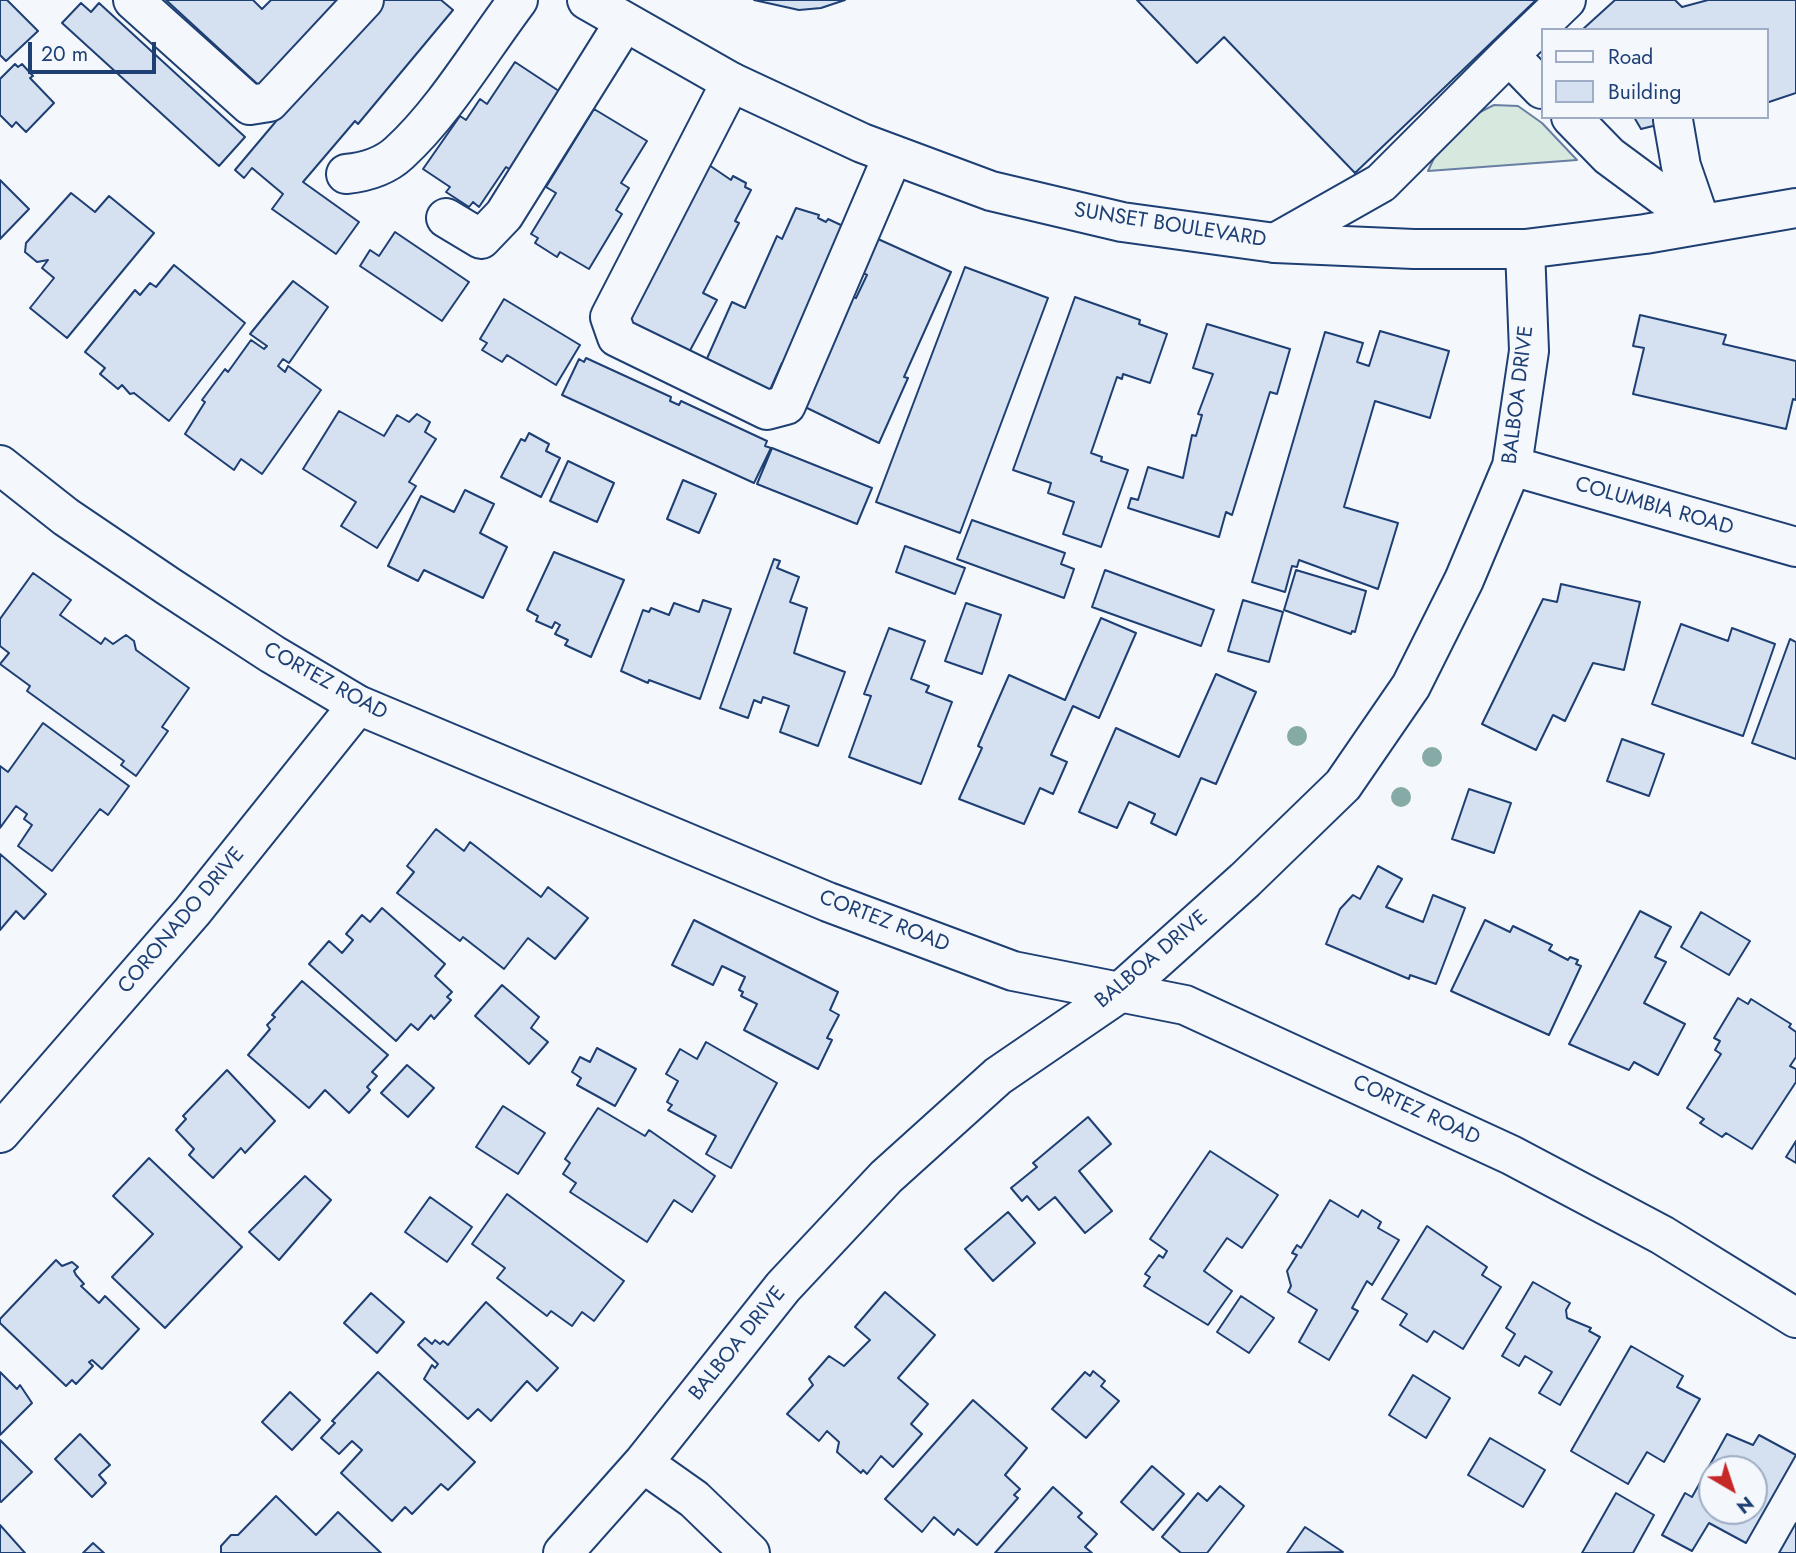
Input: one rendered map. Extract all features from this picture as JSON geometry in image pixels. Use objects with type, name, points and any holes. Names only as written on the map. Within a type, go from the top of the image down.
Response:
[{"type":"street","points":[[133,0],[250,105],[269,102],[364,0]]},
{"type":"street","points":[[346,174],[369,172],[398,154],[435,113],[518,0]]},
{"type":"street","name":"SUNSET BOULEVARD","points":[[587,0],[731,82],[893,155],[991,191],[1122,222],[1275,243],[1414,250],[1525,248],[1796,208]]},
{"type":"street","points":[[1275,243],[1381,183],[1566,0]]},
{"type":"street","points":[[446,218],[481,239],[504,215],[624,23]]},
{"type":"street","points":[[1509,55],[1540,87]]},
{"type":"street","points":[[731,82],[610,317],[617,337],[767,410],[786,405],[893,155]]},
{"type":"street","points":[[1573,119],[1609,156],[1701,224]]},
{"type":"street","points":[[1673,120],[1681,166],[1701,224]]},
{"type":"street","name":"BALBOA DRIVE","points":[[563,1553],[643,1463],[783,1287],[886,1177],[998,1076],[1118,994],[1245,880],[1343,786],[1411,686],[1464,580],[1512,466],[1529,351],[1525,248]]},
{"type":"street","name":"CORTEZ ROAD","points":[[0,466],[66,517],[168,586],[272,654],[358,705],[828,902],[1013,971],[1118,994],[1185,1005],[1510,1154],[1662,1235],[1796,1318]]},
{"type":"street","name":"COLUMBIA ROAD","points":[[1512,466],[1796,547]]},
{"type":"street","name":"CORONADO DRIVE","points":[[0,1133],[192,912],[358,705]]},
{"type":"street","points":[[643,1463],[694,1499],[750,1553]]},
{"type":"shaded area","points":[[1494,105],[1518,106],[1542,123],[1577,160],[1428,171],[1440,147],[1454,130]]},
{"type":"building","points":[[0,0],[7,0],[38,31],[6,61],[0,55]]},
{"type":"building","points":[[166,0],[253,0],[262,9],[271,0],[348,0],[265,91]]},
{"type":"building","points":[[378,0],[441,0],[453,10],[358,124],[355,121],[303,182],[359,222],[336,254],[272,209],[283,194],[252,168],[244,178],[235,170]]},
{"type":"building","points":[[754,0],[845,0],[821,8],[799,10]]},
{"type":"building","points":[[1137,0],[1536,0],[1355,173],[1224,37],[1197,63]]},
{"type":"building","points":[[1615,0],[1675,0],[1682,7],[1708,0],[1796,0],[1796,93],[1768,102],[1768,28],[1584,28]]},
{"type":"building","points":[[81,3],[91,12],[99,3],[245,137],[219,166],[62,23]]},
{"type":"building","points":[[515,62],[568,97],[516,173],[506,167],[479,207],[473,202],[469,207],[446,192],[450,187],[423,169],[460,116],[466,120],[480,99],[487,104]]},
{"type":"building","points":[[15,64],[18,67],[22,64],[33,76],[30,78],[54,103],[26,132],[16,122],[12,127],[0,115],[0,79]]},
{"type":"building","points":[[594,109],[647,141],[621,183],[629,188],[616,210],[622,214],[589,269],[560,252],[557,257],[535,243],[538,238],[531,234],[556,193],[546,187]]},
{"type":"building","points":[[1635,119],[1681,119],[1641,129]]},
{"type":"building","points":[[709,165],[731,180],[733,176],[746,183],[745,187],[751,190],[735,221],[739,223],[703,293],[717,300],[686,358],[624,326]]},
{"type":"building","points":[[0,180],[29,209],[0,239]]},
{"type":"building","points":[[71,193],[95,212],[109,196],[154,233],[67,338],[30,308],[54,278],[42,268],[48,260],[37,262],[25,252],[26,243]]},
{"type":"building","points":[[796,208],[819,215],[818,218],[826,222],[828,219],[843,226],[788,366],[782,363],[769,392],[705,363],[732,302],[745,308],[777,236],[782,239]]},
{"type":"building","points":[[395,232],[469,282],[442,321],[360,266],[370,250],[379,256]]},
{"type":"building","points":[[878,239],[951,272],[904,377],[908,378],[879,443],[803,406],[851,296],[856,298],[867,275],[863,273]]},
{"type":"building","points":[[174,265],[245,323],[169,421],[134,393],[130,394],[122,385],[118,389],[100,374],[105,368],[85,352],[135,290],[140,295],[150,283],[156,287]]},
{"type":"building","points":[[965,267],[1048,298],[960,533],[876,502]]},
{"type":"building","points":[[293,281],[328,307],[289,363],[283,359],[278,366],[285,372],[288,366],[321,390],[262,474],[241,459],[234,470],[185,434],[205,402],[202,400],[225,369],[228,372],[251,340],[264,349],[267,346],[250,334]]},
{"type":"building","points":[[1075,297],[1140,320],[1139,324],[1167,334],[1150,383],[1123,374],[1122,379],[1117,377],[1091,453],[1102,457],[1101,461],[1128,470],[1101,547],[1063,534],[1074,502],[1048,493],[1051,483],[1013,470]]},
{"type":"building","points":[[504,299],[580,345],[556,385],[507,355],[502,362],[482,350],[487,343],[480,339]]},
{"type":"building","points":[[1640,315],[1726,335],[1723,344],[1796,361],[1796,400],[1793,399],[1786,429],[1633,394],[1644,348],[1633,346]]},
{"type":"building","points":[[1207,324],[1290,349],[1277,394],[1270,392],[1232,515],[1226,512],[1219,537],[1128,508],[1131,498],[1138,500],[1148,467],[1183,478],[1192,435],[1196,436],[1202,415],[1198,414],[1213,374],[1193,368]]},
{"type":"building","points":[[1380,331],[1449,351],[1430,418],[1375,401],[1344,507],[1398,523],[1378,589],[1299,560],[1297,567],[1292,566],[1285,592],[1252,582],[1325,332],[1363,343],[1357,362],[1369,366]]},
{"type":"building","points":[[586,358],[671,397],[670,401],[679,405],[681,401],[767,441],[765,446],[771,448],[754,483],[562,395],[579,359],[584,362]]},
{"type":"building","points":[[339,411],[384,436],[397,415],[409,422],[417,414],[430,422],[425,432],[436,439],[409,482],[416,486],[377,548],[341,526],[356,502],[303,469]]},
{"type":"building","points":[[529,433],[549,444],[546,451],[560,458],[541,497],[501,477],[521,439],[525,441]]},
{"type":"building","points":[[772,448],[872,488],[857,524],[757,484]]},
{"type":"building","points":[[568,461],[614,483],[597,522],[550,501]]},
{"type":"building","points":[[683,480],[716,494],[699,533],[667,519]]},
{"type":"building","points":[[465,490],[494,504],[480,533],[507,547],[483,598],[424,570],[418,581],[388,566],[421,496],[454,512]]},
{"type":"building","points":[[972,520],[1065,553],[1061,564],[1074,569],[1064,598],[957,559]]},
{"type":"building","points":[[905,546],[965,568],[955,594],[896,572]]},
{"type":"building","points":[[554,552],[624,580],[591,657],[565,645],[568,640],[555,634],[560,625],[555,622],[552,628],[536,621],[538,616],[527,610]]},
{"type":"building","points":[[774,559],[780,561],[777,568],[799,577],[790,602],[807,608],[794,653],[845,672],[818,746],[780,732],[789,706],[763,697],[761,703],[754,700],[748,718],[720,708]]},
{"type":"building","points":[[1105,570],[1214,610],[1201,646],[1092,607]]},
{"type":"building","points":[[1296,570],[1366,591],[1355,632],[1352,631],[1351,634],[1284,610]]},
{"type":"building","points":[[33,573],[71,600],[60,615],[101,644],[105,638],[113,644],[126,635],[134,641],[136,650],[189,688],[162,727],[168,731],[136,776],[121,765],[124,761],[27,691],[30,686],[0,664],[9,653],[0,646],[0,619]]},
{"type":"building","points":[[1561,584],[1640,602],[1624,670],[1593,663],[1565,721],[1553,715],[1536,750],[1482,724],[1543,599],[1557,602]]},
{"type":"building","points":[[703,600],[731,609],[700,699],[649,680],[648,683],[621,671],[643,610],[649,612],[651,608],[669,615],[674,603],[699,612]]},
{"type":"building","points":[[1243,600],[1283,612],[1269,662],[1228,651]]},
{"type":"building","points":[[966,603],[1001,615],[982,674],[945,661]]},
{"type":"building","points":[[1101,618],[1136,633],[1099,718],[1073,706],[1051,755],[1067,762],[1053,794],[1040,788],[1024,824],[959,799],[982,748],[978,746],[1009,675],[1065,700]]},
{"type":"building","points":[[1681,624],[1728,641],[1732,628],[1775,644],[1743,736],[1652,704]]},
{"type":"building","points":[[889,628],[925,641],[911,679],[929,686],[926,692],[952,702],[921,784],[849,757],[871,696],[864,694]]},
{"type":"building","points":[[1790,639],[1796,642],[1796,759],[1752,743]]},
{"type":"building","points":[[1216,674],[1256,692],[1216,784],[1201,778],[1176,835],[1151,823],[1155,814],[1129,802],[1117,828],[1079,812],[1116,728],[1179,757]]},
{"type":"building","points":[[43,723],[129,786],[108,815],[100,809],[52,871],[18,846],[32,825],[24,819],[27,814],[16,806],[0,828],[0,766],[8,772]]},
{"type":"building","points":[[1622,739],[1664,754],[1649,796],[1607,781]]},
{"type":"building","points":[[1469,789],[1511,803],[1494,853],[1452,839]]},
{"type":"building","points":[[436,829],[464,851],[470,842],[541,897],[548,887],[588,918],[555,959],[528,938],[504,969],[463,937],[460,941],[397,893],[414,872],[407,866]]},
{"type":"building","points":[[0,854],[46,894],[24,919],[16,911],[0,930]]},
{"type":"building","points":[[1378,866],[1402,879],[1386,907],[1423,922],[1433,895],[1465,908],[1436,984],[1410,975],[1409,979],[1326,944],[1340,909],[1353,895],[1360,899]]},
{"type":"building","points":[[382,908],[445,964],[435,976],[452,992],[447,997],[451,1000],[434,1019],[431,1015],[418,1030],[411,1024],[396,1041],[309,964],[329,941],[342,953],[353,940],[346,934],[362,915],[370,922]]},
{"type":"building","points":[[1640,911],[1671,927],[1655,957],[1666,962],[1644,1003],[1685,1024],[1658,1075],[1634,1062],[1629,1070],[1569,1044]]},
{"type":"building","points":[[1701,912],[1750,941],[1729,975],[1681,947]]},
{"type":"building","points":[[694,920],[838,992],[830,1010],[839,1015],[827,1038],[832,1040],[818,1069],[744,1030],[757,1004],[741,996],[743,992],[739,990],[745,977],[722,966],[713,985],[672,965]]},
{"type":"building","points":[[1485,920],[1510,932],[1513,926],[1552,945],[1549,950],[1568,960],[1570,957],[1578,960],[1576,964],[1581,966],[1549,1035],[1451,991]]},
{"type":"building","points":[[302,981],[388,1055],[372,1072],[377,1076],[367,1087],[370,1090],[349,1113],[325,1090],[309,1108],[248,1055],[270,1029],[267,1025],[275,1017],[272,1015]]},
{"type":"building","points":[[502,985],[539,1017],[531,1028],[548,1042],[529,1064],[475,1016]]},
{"type":"building","points":[[1738,998],[1748,1004],[1751,999],[1791,1024],[1789,1027],[1796,1032],[1796,1057],[1790,1066],[1796,1069],[1796,1082],[1752,1149],[1726,1133],[1722,1137],[1700,1123],[1704,1119],[1687,1108],[1721,1054],[1715,1050],[1720,1041],[1714,1038]]},
{"type":"building","points":[[706,1042],[777,1083],[731,1168],[706,1154],[716,1136],[668,1110],[672,1105],[667,1102],[678,1081],[666,1074],[680,1049],[697,1059]]},
{"type":"building","points":[[597,1048],[636,1069],[615,1106],[577,1085],[581,1078],[572,1072],[580,1057],[590,1062]]},
{"type":"building","points":[[407,1065],[434,1088],[408,1117],[381,1093]]},
{"type":"building","points":[[227,1070],[275,1121],[245,1153],[241,1148],[213,1178],[189,1155],[194,1149],[176,1130],[186,1119],[183,1116]]},
{"type":"building","points":[[503,1106],[545,1133],[518,1174],[476,1147]]},
{"type":"building","points":[[598,1108],[645,1136],[649,1130],[715,1176],[692,1212],[674,1200],[647,1242],[570,1192],[576,1183],[563,1174],[570,1163],[565,1159]]},
{"type":"building","points":[[1088,1117],[1111,1144],[1079,1171],[1112,1211],[1085,1233],[1055,1197],[1039,1210],[1027,1196],[1022,1201],[1011,1188],[1037,1167],[1033,1163]]},
{"type":"building","points":[[1796,1141],[1796,1163],[1786,1157]]},
{"type":"building","points":[[1210,1151],[1278,1195],[1242,1248],[1227,1238],[1204,1271],[1232,1291],[1208,1325],[1144,1286],[1150,1277],[1145,1274],[1159,1255],[1163,1258],[1167,1251],[1150,1239]]},
{"type":"building","points":[[149,1158],[242,1247],[165,1328],[112,1277],[153,1234],[113,1196]]},
{"type":"building","points":[[305,1176],[331,1200],[279,1260],[249,1232]]},
{"type":"building","points":[[507,1194],[624,1281],[594,1321],[582,1312],[572,1326],[551,1311],[547,1316],[497,1278],[505,1268],[472,1244]]},
{"type":"building","points":[[430,1197],[472,1227],[447,1262],[405,1232]]},
{"type":"building","points":[[1330,1200],[1358,1217],[1362,1210],[1381,1222],[1378,1228],[1399,1240],[1372,1285],[1367,1281],[1352,1308],[1358,1311],[1329,1360],[1299,1342],[1317,1310],[1288,1292],[1291,1286],[1287,1271],[1297,1255],[1292,1253],[1297,1245],[1301,1248]]},
{"type":"building","points":[[1008,1212],[1035,1243],[993,1281],[965,1249]]},
{"type":"building","points":[[1427,1226],[1487,1267],[1482,1275],[1501,1287],[1463,1349],[1434,1331],[1427,1342],[1400,1325],[1407,1314],[1382,1299]]},
{"type":"building","points":[[56,1260],[62,1266],[72,1262],[78,1267],[74,1271],[84,1284],[81,1286],[99,1303],[105,1296],[139,1329],[102,1369],[92,1360],[89,1362],[93,1366],[76,1384],[72,1380],[66,1386],[0,1323],[0,1319]]},
{"type":"building","points":[[1533,1282],[1570,1303],[1566,1310],[1567,1318],[1591,1328],[1589,1331],[1600,1337],[1560,1405],[1539,1393],[1552,1372],[1525,1356],[1519,1366],[1502,1356],[1515,1334],[1506,1328]]},
{"type":"building","points":[[885,1292],[935,1335],[898,1378],[928,1404],[911,1424],[922,1434],[893,1467],[881,1456],[867,1474],[863,1470],[861,1473],[837,1452],[839,1442],[827,1431],[819,1441],[787,1414],[813,1385],[809,1379],[829,1356],[844,1366],[870,1340],[855,1327]]},
{"type":"building","points":[[371,1293],[404,1322],[377,1353],[344,1323]]},
{"type":"building","points":[[1241,1296],[1274,1318],[1249,1353],[1217,1332]]},
{"type":"building","points":[[486,1302],[558,1368],[537,1391],[527,1381],[491,1421],[478,1409],[468,1419],[424,1379],[432,1365],[435,1368],[438,1364],[418,1345],[425,1338],[432,1344],[435,1340],[448,1345]]},
{"type":"building","points":[[1631,1346],[1683,1376],[1677,1387],[1700,1399],[1664,1462],[1647,1452],[1628,1484],[1571,1451]]},
{"type":"building","points":[[1093,1371],[1105,1381],[1101,1386],[1119,1401],[1086,1438],[1052,1409],[1085,1372],[1090,1376]]},
{"type":"building","points":[[0,1372],[17,1389],[20,1385],[32,1403],[0,1435]]},
{"type":"building","points":[[378,1372],[475,1462],[448,1490],[441,1484],[412,1514],[405,1507],[392,1521],[341,1473],[362,1450],[352,1441],[339,1454],[321,1438],[335,1423],[332,1421]]},
{"type":"building","points":[[1413,1375],[1450,1398],[1426,1438],[1389,1415]]},
{"type":"building","points":[[290,1392],[320,1420],[292,1450],[262,1422]]},
{"type":"building","points":[[973,1400],[1027,1448],[1005,1475],[1020,1489],[1014,1495],[1018,1498],[977,1545],[958,1529],[954,1535],[934,1517],[922,1532],[885,1499]]},
{"type":"building","points":[[80,1434],[110,1465],[99,1475],[106,1483],[92,1497],[55,1459]]},
{"type":"building","points":[[1727,1434],[1753,1445],[1759,1435],[1796,1455],[1768,1504],[1768,1455],[1715,1455]]},
{"type":"building","points":[[1490,1438],[1545,1470],[1523,1507],[1468,1475]]},
{"type":"building","points":[[0,1440],[32,1472],[1,1502],[0,1501]]},
{"type":"building","points":[[1152,1466],[1184,1494],[1153,1530],[1121,1502]]},
{"type":"building","points":[[1220,1486],[1244,1506],[1207,1553],[1181,1553],[1162,1537],[1198,1493],[1207,1501]]},
{"type":"building","points":[[1698,1486],[1698,1525],[1708,1525],[1692,1551],[1662,1535],[1685,1493],[1692,1497]]},
{"type":"building","points":[[1053,1487],[1082,1513],[1078,1517],[1097,1534],[1085,1547],[1092,1553],[995,1553]]},
{"type":"building","points":[[1616,1493],[1654,1515],[1633,1553],[1582,1553]]},
{"type":"building","points":[[276,1496],[316,1535],[338,1512],[381,1553],[221,1553],[221,1546],[231,1535],[238,1535]]},
{"type":"building","points":[[1796,1523],[1796,1553],[1779,1553]]},
{"type":"building","points":[[0,1525],[25,1553],[0,1553]]},
{"type":"building","points":[[1713,1525],[1756,1525],[1746,1543]]},
{"type":"building","points":[[1305,1527],[1343,1552],[1287,1553]]},
{"type":"building","points":[[93,1543],[104,1553],[83,1553]]}]
